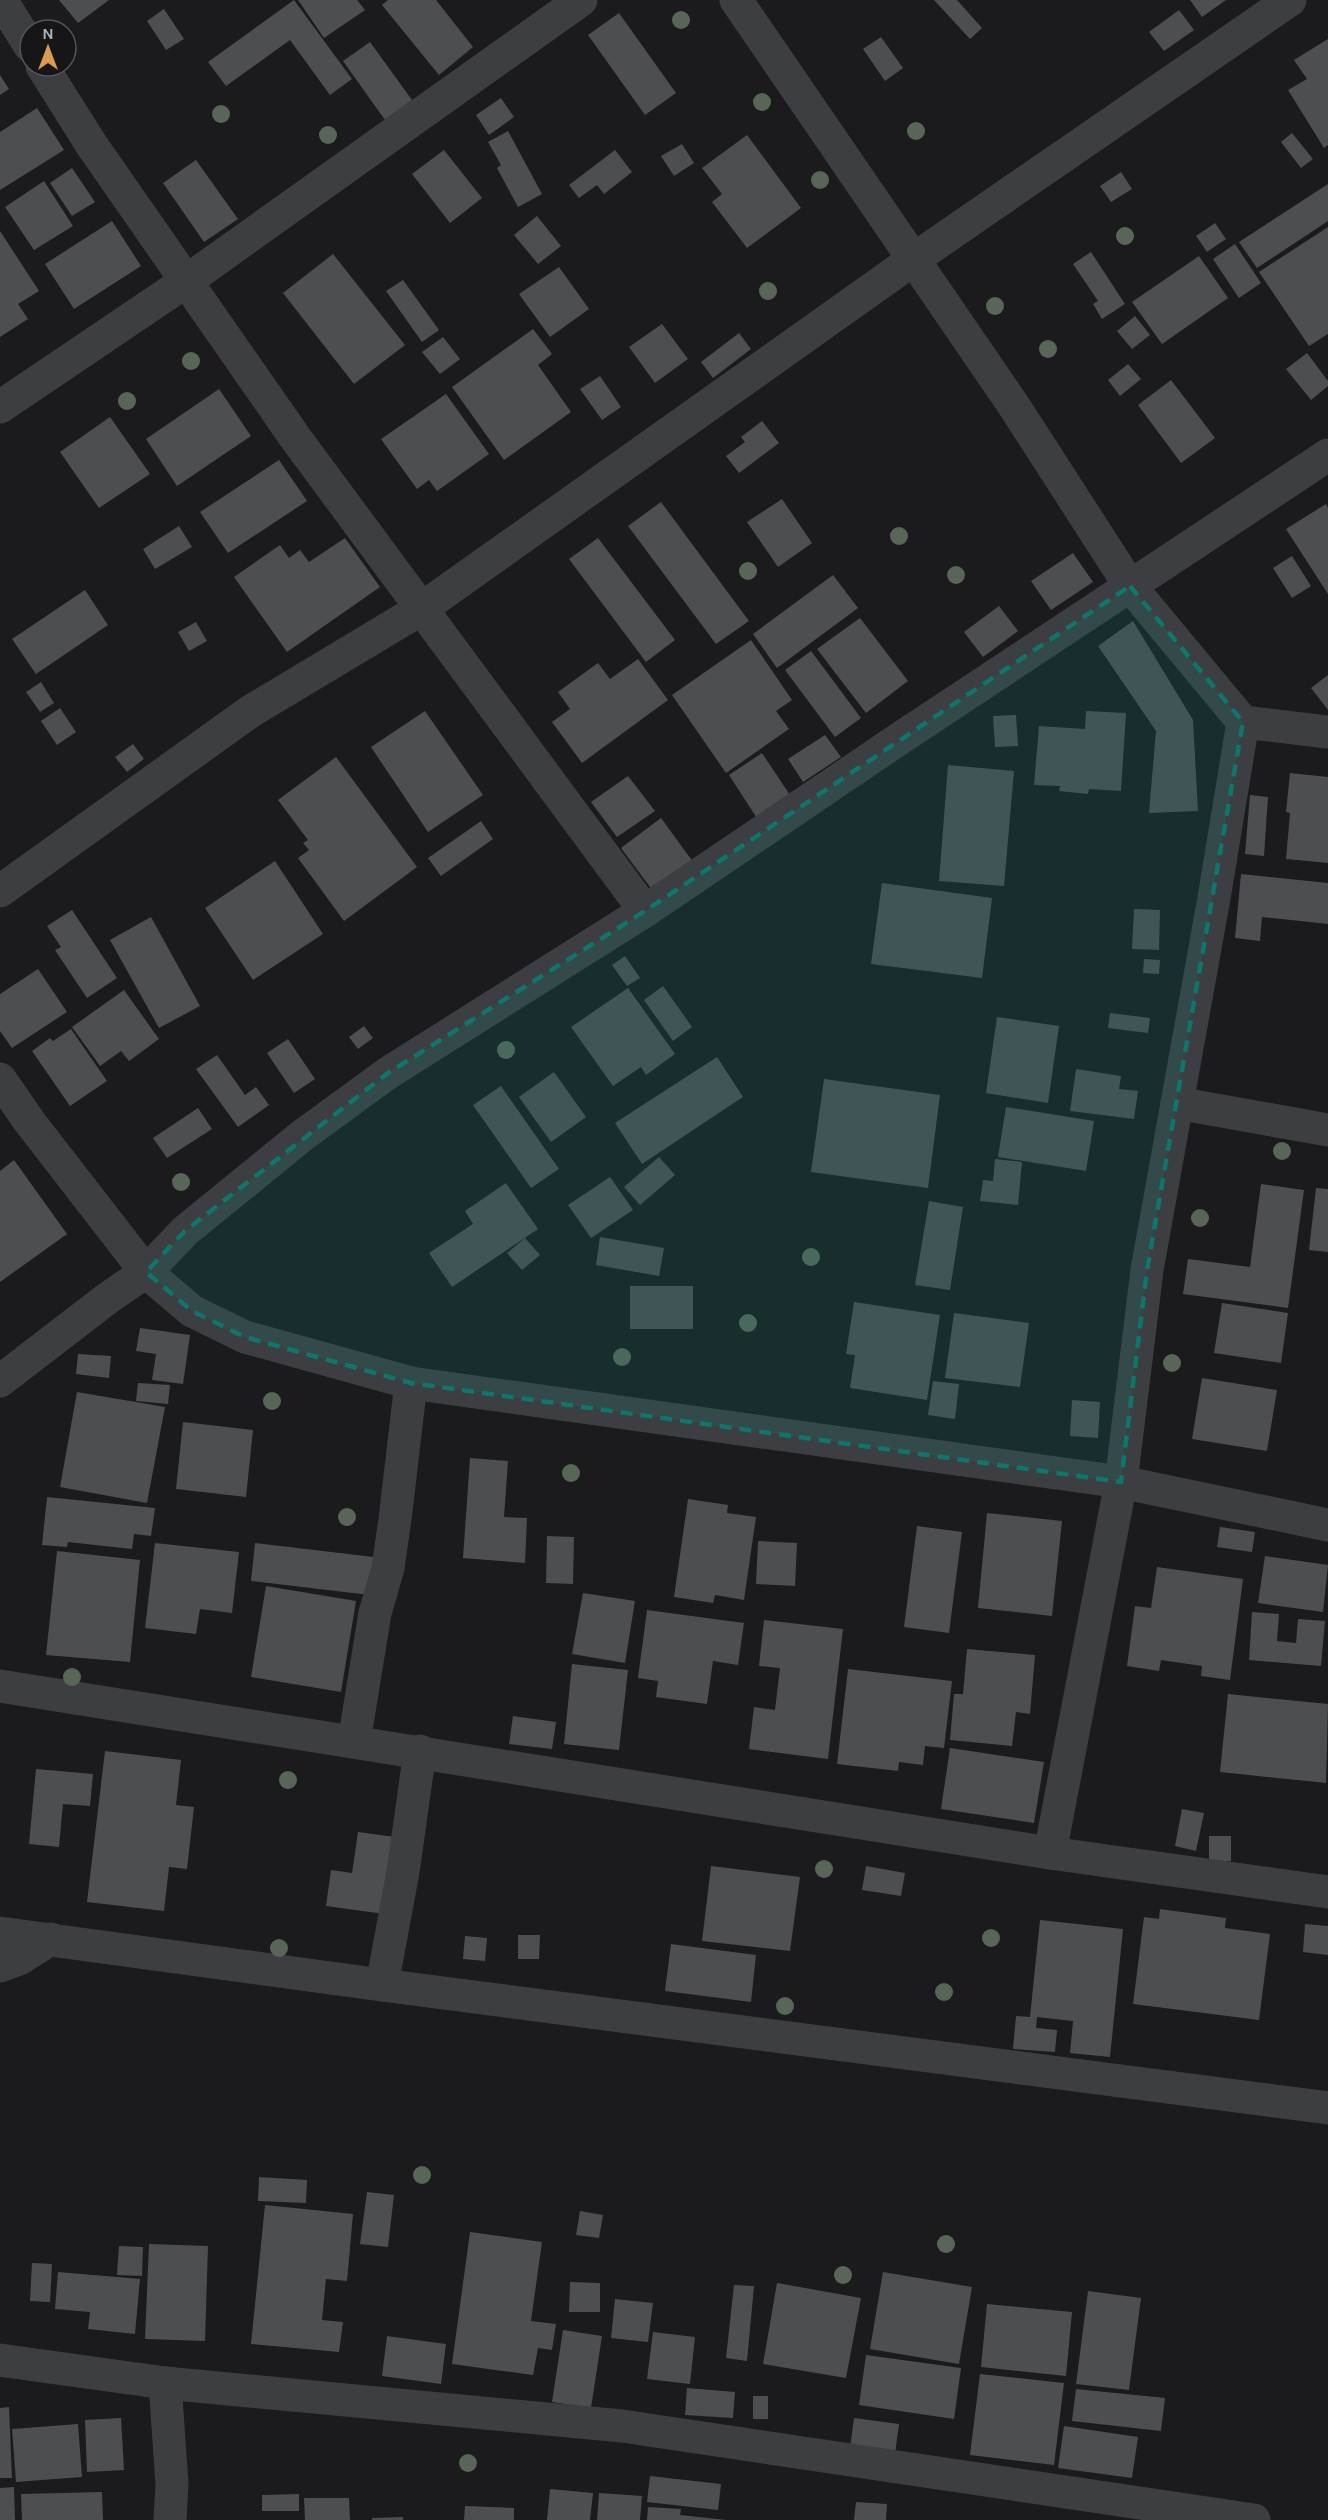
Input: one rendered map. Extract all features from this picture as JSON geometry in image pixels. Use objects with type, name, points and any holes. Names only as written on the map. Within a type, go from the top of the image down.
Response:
[{"type":"street","points":[[1,0],[18,27]]},
{"type":"street","points":[[0,407],[185,282],[581,0]]},
{"type":"street","points":[[736,0],[1014,406],[1130,586],[1243,722],[1328,732]]},
{"type":"street","points":[[0,891],[251,711],[421,609],[914,259],[1290,0]]},
{"type":"street","points":[[50,78],[91,144],[185,282],[421,609],[645,911]]},
{"type":"street","points":[[0,1381],[108,1298],[146,1272],[185,1231],[303,1135],[378,1080],[645,911],[899,738],[1328,455]]},
{"type":"street","points":[[1050,1854],[1121,1482],[1147,1270],[1243,722]]},
{"type":"street","points":[[0,1079],[29,1121],[146,1272],[192,1311],[245,1337],[411,1383],[1121,1482],[1328,1525]]},
{"type":"street","points":[[1177,1103],[1328,1130]]},
{"type":"street","points":[[354,1742],[375,1613],[388,1568],[396,1519],[411,1383]]},
{"type":"street","points":[[0,1686],[420,1751],[1050,1854],[1328,1892]]},
{"type":"street","points":[[382,1985],[403,1872],[420,1751]]},
{"type":"street","points":[[0,1933],[1328,2108]]},
{"type":"street","points":[[0,1966],[19,1959],[51,1939]]},
{"type":"street","points":[[0,2360],[165,2383],[622,2426],[1254,2520]]},
{"type":"street","points":[[165,2383],[172,2484],[171,2520]]},
{"type":"highlighted area","points":[[1130,586],[1243,722],[1147,1270],[1121,1482],[411,1383],[245,1337],[192,1311],[146,1272],[185,1231],[388,1073],[645,911]]},
{"type":"building","points":[[59,0],[109,0],[78,23],[78,18],[74,18]]},
{"type":"building","points":[[294,0],[352,79],[330,95],[290,40],[226,86],[208,62]]},
{"type":"building","points":[[298,0],[357,0],[365,10],[324,38]]},
{"type":"building","points":[[388,0],[436,0],[473,47],[439,75],[382,5]]},
{"type":"building","points":[[934,0],[957,0],[982,28],[970,39]]},
{"type":"building","points":[[1190,0],[1226,0],[1202,17]]},
{"type":"building","points":[[164,9],[184,39],[166,50],[147,21]]},
{"type":"building","points":[[1179,10],[1194,30],[1164,51],[1149,32]]},
{"type":"building","points":[[619,13],[676,93],[645,115],[588,35]]},
{"type":"building","points":[[881,37],[903,68],[885,81],[863,49]]},
{"type":"building","points":[[1328,39],[1328,145],[1324,148],[1288,90],[1307,79],[1294,60]]},
{"type":"building","points":[[370,42],[412,100],[385,120],[343,61]]},
{"type":"building","points":[[0,75],[9,89],[0,95]]},
{"type":"building","points":[[501,98],[514,117],[489,135],[476,115]]},
{"type":"building","points":[[37,108],[64,150],[0,190],[0,132]]},
{"type":"building","points":[[508,131],[542,194],[518,207],[497,168],[501,165],[488,142]]},
{"type":"building","points":[[1292,133],[1313,159],[1301,168],[1281,142]]},
{"type":"building","points":[[747,135],[801,208],[747,248],[712,202],[722,194],[702,168]]},
{"type":"building","points":[[682,144],[694,163],[674,176],[661,156]]},
{"type":"building","points":[[444,150],[482,198],[450,223],[412,174]]},
{"type":"building","points":[[615,150],[632,172],[604,194],[597,185],[579,198],[569,185]]},
{"type":"building","points":[[196,160],[238,219],[204,242],[163,183]]},
{"type":"building","points":[[72,168],[95,202],[72,216],[50,183]]},
{"type":"building","points":[[1121,172],[1132,189],[1111,202],[1100,186]]},
{"type":"building","points":[[44,181],[73,226],[34,250],[5,207]]},
{"type":"building","points":[[1328,184],[1328,221],[1257,268],[1239,242]]},
{"type":"building","points":[[537,216],[561,246],[538,264],[514,235]]},
{"type":"building","points":[[112,221],[141,266],[74,309],[45,264]]},
{"type":"building","points":[[1215,223],[1226,239],[1207,252],[1196,236]]},
{"type":"building","points":[[1328,227],[1328,334],[1309,346],[1259,272]]},
{"type":"building","points":[[0,231],[39,291],[18,304],[28,319],[0,337]]},
{"type":"building","points":[[1235,244],[1261,283],[1239,298],[1213,259]]},
{"type":"building","points":[[1091,252],[1125,304],[1102,319],[1093,304],[1098,301],[1073,264]]},
{"type":"building","points":[[333,254],[405,345],[354,384],[283,293]]},
{"type":"building","points":[[1199,256],[1228,298],[1162,344],[1132,302]]},
{"type":"building","points":[[559,267],[589,309],[550,337],[519,294]]},
{"type":"building","points":[[403,280],[439,330],[422,342],[386,291]]},
{"type":"building","points":[[1135,316],[1150,335],[1132,349],[1117,331]]},
{"type":"building","points":[[662,324],[688,359],[655,383],[629,347]]},
{"type":"building","points":[[533,329],[552,354],[538,365],[571,412],[504,460],[452,387]]},
{"type":"building","points":[[739,333],[751,349],[713,378],[701,362]]},
{"type":"building","points":[[443,337],[460,359],[440,374],[422,352]]},
{"type":"building","points":[[1307,353],[1328,381],[1328,386],[1311,400],[1286,369]]},
{"type":"building","points":[[1128,364],[1141,379],[1120,396],[1108,380]]},
{"type":"building","points":[[600,376],[621,407],[602,420],[580,389]]},
{"type":"building","points":[[1171,380],[1215,438],[1181,463],[1138,405]]},
{"type":"building","points":[[219,389],[251,436],[177,486],[146,439]]},
{"type":"building","points":[[446,394],[489,454],[437,491],[429,480],[417,489],[381,439]]},
{"type":"building","points":[[110,417],[150,474],[99,508],[60,452]]},
{"type":"building","points":[[762,421],[779,443],[739,473],[726,456],[745,442],[741,437]]},
{"type":"building","points":[[279,460],[307,501],[228,553],[200,512]]},
{"type":"building","points":[[782,499],[812,543],[778,567],[747,522]]},
{"type":"building","points":[[661,502],[749,621],[716,644],[628,526]]},
{"type":"building","points":[[1326,504],[1328,508],[1328,594],[1286,529]]},
{"type":"building","points":[[179,526],[192,547],[155,569],[143,549]]},
{"type":"building","points":[[345,538],[380,587],[287,652],[234,577],[280,545],[289,558],[300,550],[309,562]]},
{"type":"building","points":[[598,538],[675,640],[646,662],[569,559]]},
{"type":"building","points":[[1073,553],[1093,582],[1051,610],[1031,581]]},
{"type":"building","points":[[1292,556],[1311,586],[1292,598],[1273,568]]},
{"type":"building","points":[[833,575],[858,608],[777,668],[753,634]]},
{"type":"building","points":[[85,590],[108,625],[36,674],[12,639]]},
{"type":"building","points":[[999,606],[1018,631],[983,657],[964,632]]},
{"type":"building","points":[[860,618],[908,681],[866,713],[817,649]]},
{"type":"building","points":[[1133,621],[1193,720],[1198,811],[1149,813],[1156,731],[1098,646]]},
{"type":"building","points":[[196,622],[207,641],[189,651],[178,632]]},
{"type":"building","points":[[751,640],[792,700],[776,711],[789,729],[726,773],[672,695]]},
{"type":"building","points":[[811,651],[861,718],[835,737],[785,670]]},
{"type":"building","points":[[638,659],[668,700],[582,763],[552,722],[570,709],[558,692],[598,663],[610,679]]},
{"type":"building","points":[[1328,675],[1328,710],[1311,688]]},
{"type":"building","points":[[41,682],[54,703],[40,712],[26,692]]},
{"type":"building","points":[[60,708],[76,732],[57,745],[41,721]]},
{"type":"building","points":[[425,711],[483,795],[428,832],[371,747]]},
{"type":"building","points":[[1086,711],[1126,713],[1121,791],[1089,789],[1088,794],[1059,791],[1060,786],[1034,785],[1039,726],[1085,729]]},
{"type":"building","points":[[1016,715],[1018,746],[995,747],[993,716]]},
{"type":"building","points":[[825,735],[841,757],[803,782],[788,759]]},
{"type":"building","points":[[133,744],[144,759],[127,772],[115,757]]},
{"type":"building","points":[[762,753],[796,804],[762,826],[729,775]]},
{"type":"building","points":[[336,757],[417,867],[344,921],[298,858],[309,850],[303,843],[308,840],[278,800]]},
{"type":"building","points":[[948,765],[1014,771],[1004,886],[939,881]]},
{"type":"building","points":[[1290,773],[1328,777],[1328,863],[1286,859],[1290,813],[1286,812]]},
{"type":"building","points":[[628,776],[655,811],[617,837],[591,802]]},
{"type":"building","points":[[1250,795],[1268,797],[1264,856],[1245,854]]},
{"type":"building","points":[[661,818],[696,866],[656,895],[621,848]]},
{"type":"building","points":[[481,821],[493,839],[441,876],[428,858]]},
{"type":"building","points":[[275,861],[323,934],[253,980],[205,908]]},
{"type":"building","points":[[1241,874],[1328,883],[1328,924],[1262,917],[1260,941],[1235,938]]},
{"type":"building","points":[[882,883],[992,898],[982,978],[871,964]]},
{"type":"building","points":[[1134,909],[1160,910],[1159,950],[1132,949]]},
{"type":"building","points":[[72,910],[117,978],[87,998],[55,950],[61,947],[47,926]]},
{"type":"building","points":[[151,917],[200,1006],[159,1028],[110,940]]},
{"type":"building","points":[[625,956],[640,978],[627,986],[612,965]]},
{"type":"building","points":[[1144,959],[1160,960],[1159,974],[1143,973]]},
{"type":"building","points":[[38,969],[67,1012],[12,1048],[0,1031],[0,994]]},
{"type":"building","points":[[663,986],[692,1027],[673,1041],[644,1000]]},
{"type":"building","points":[[628,988],[675,1054],[646,1075],[641,1067],[613,1086],[571,1027]]},
{"type":"building","points":[[124,990],[159,1039],[129,1061],[121,1051],[100,1066],[72,1027]]},
{"type":"building","points":[[1110,1013],[1150,1018],[1148,1033],[1108,1028]]},
{"type":"building","points":[[997,1017],[1059,1026],[1048,1103],[986,1093]]},
{"type":"building","points":[[364,1026],[373,1038],[358,1049],[349,1037]]},
{"type":"building","points":[[71,1029],[107,1081],[70,1106],[32,1051],[50,1038],[53,1041]]},
{"type":"building","points":[[288,1039],[315,1079],[294,1093],[267,1053]]},
{"type":"building","points":[[217,1055],[245,1095],[256,1087],[269,1105],[238,1127],[196,1069]]},
{"type":"building","points":[[717,1057],[743,1097],[642,1164],[615,1123]]},
{"type":"building","points":[[1076,1069],[1121,1076],[1119,1089],[1138,1091],[1134,1119],[1070,1111]]},
{"type":"building","points":[[554,1072],[586,1117],[551,1142],[519,1097]]},
{"type":"building","points":[[824,1079],[940,1095],[928,1188],[811,1172]]},
{"type":"building","points":[[501,1086],[559,1169],[531,1188],[473,1105]]},
{"type":"building","points":[[1006,1107],[1094,1121],[1086,1171],[998,1157]]},
{"type":"building","points":[[198,1108],[212,1129],[167,1158],[153,1138]]},
{"type":"building","points":[[659,1157],[675,1175],[640,1205],[624,1187]]},
{"type":"building","points":[[995,1159],[1022,1162],[1018,1205],[980,1201],[983,1180],[993,1181]]},
{"type":"building","points":[[14,1160],[67,1234],[0,1282],[0,1171]]},
{"type":"building","points":[[610,1177],[633,1210],[591,1238],[568,1205]]},
{"type":"building","points":[[506,1183],[538,1229],[452,1287],[429,1253],[473,1224],[465,1211]]},
{"type":"building","points":[[1261,1184],[1304,1190],[1288,1308],[1183,1294],[1188,1259],[1250,1267]]},
{"type":"building","points":[[1316,1188],[1328,1189],[1328,1252],[1309,1250]]},
{"type":"building","points":[[929,1201],[963,1207],[950,1290],[915,1285]]},
{"type":"building","points":[[600,1237],[664,1248],[659,1276],[596,1265]]},
{"type":"building","points":[[525,1238],[540,1255],[522,1270],[507,1253]]},
{"type":"building","points":[[630,1286],[693,1286],[693,1329],[630,1329]]},
{"type":"building","points":[[854,1302],[940,1315],[927,1400],[850,1388],[855,1355],[846,1354]]},
{"type":"building","points":[[1222,1303],[1288,1313],[1281,1363],[1214,1353]]},
{"type":"building","points":[[954,1313],[1029,1323],[1020,1387],[945,1378]]},
{"type":"building","points":[[140,1328],[190,1335],[183,1384],[152,1380],[156,1354],[136,1351]]},
{"type":"building","points":[[78,1354],[111,1356],[109,1378],[76,1374]]},
{"type":"building","points":[[1202,1378],[1277,1390],[1267,1451],[1192,1439]]},
{"type":"building","points":[[933,1381],[959,1384],[955,1419],[928,1415]]},
{"type":"building","points":[[138,1383],[170,1385],[168,1404],[136,1401]]},
{"type":"building","points":[[77,1392],[165,1407],[147,1503],[60,1487]]},
{"type":"building","points":[[1072,1400],[1100,1402],[1098,1438],[1070,1436]]},
{"type":"building","points":[[183,1422],[253,1430],[246,1497],[176,1489]]},
{"type":"building","points":[[470,1458],[508,1461],[504,1517],[527,1518],[525,1563],[463,1558]]},
{"type":"building","points":[[47,1497],[155,1508],[151,1536],[134,1534],[132,1549],[68,1542],[67,1547],[42,1545]]},
{"type":"building","points":[[688,1499],[728,1505],[727,1513],[756,1517],[744,1600],[715,1595],[713,1603],[674,1597]]},
{"type":"building","points":[[987,1513],[1062,1521],[1052,1616],[978,1608]]},
{"type":"building","points":[[917,1526],[962,1532],[949,1633],[904,1627]]},
{"type":"building","points":[[1220,1527],[1255,1532],[1252,1552],[1217,1547]]},
{"type":"building","points":[[547,1536],[574,1537],[573,1584],[546,1583]]},
{"type":"building","points":[[758,1541],[797,1543],[795,1586],[756,1584]]},
{"type":"building","points":[[155,1543],[239,1552],[232,1613],[200,1609],[196,1634],[145,1628]]},
{"type":"building","points":[[255,1543],[382,1558],[378,1596],[251,1581]]},
{"type":"building","points":[[57,1551],[140,1560],[130,1662],[46,1655]]},
{"type":"building","points":[[1265,1556],[1328,1565],[1323,1612],[1258,1603]]},
{"type":"building","points":[[1157,1567],[1243,1579],[1230,1680],[1201,1676],[1202,1666],[1161,1660],[1159,1671],[1127,1666],[1135,1606],[1151,1608]]},
{"type":"building","points":[[266,1586],[356,1601],[341,1692],[251,1677]]},
{"type":"building","points":[[583,1593],[635,1601],[625,1663],[572,1654]]},
{"type":"building","points":[[647,1610],[744,1623],[738,1665],[713,1661],[707,1704],[656,1697],[658,1681],[638,1678]]},
{"type":"building","points":[[1252,1612],[1279,1614],[1277,1641],[1296,1643],[1298,1619],[1325,1621],[1321,1666],[1249,1660]]},
{"type":"building","points":[[764,1620],[843,1629],[828,1759],[749,1749],[754,1707],[775,1710],[780,1668],[759,1666]]},
{"type":"building","points":[[967,1649],[1035,1655],[1030,1714],[1016,1712],[1012,1746],[950,1740],[954,1694],[963,1694]]},
{"type":"building","points":[[572,1664],[628,1670],[619,1750],[564,1744]]},
{"type":"building","points":[[848,1669],[952,1681],[944,1748],[925,1746],[923,1765],[899,1762],[898,1771],[837,1764]]},
{"type":"building","points":[[1228,1694],[1328,1704],[1326,1783],[1220,1772]]},
{"type":"building","points":[[513,1716],[556,1722],[552,1749],[509,1744]]},
{"type":"building","points":[[950,1748],[1044,1762],[1034,1823],[941,1809]]},
{"type":"building","points":[[105,1751],[181,1760],[176,1805],[194,1807],[187,1869],[169,1867],[164,1911],[87,1902]]},
{"type":"building","points":[[36,1769],[93,1774],[90,1806],[63,1804],[59,1847],[29,1844]]},
{"type":"building","points":[[1182,1809],[1204,1813],[1196,1851],[1175,1846]]},
{"type":"building","points":[[358,1832],[402,1838],[392,1915],[326,1906],[331,1870],[352,1873]]},
{"type":"building","points":[[1209,1836],[1231,1836],[1231,1861],[1209,1861]]},
{"type":"building","points":[[711,1866],[800,1877],[790,1951],[702,1941]]},
{"type":"building","points":[[866,1866],[905,1873],[901,1896],[862,1890]]},
{"type":"building","points":[[1160,1909],[1226,1918],[1225,1928],[1270,1934],[1259,2020],[1133,2004],[1144,1917],[1159,1919]]},
{"type":"building","points":[[1040,1920],[1123,1929],[1110,2057],[1070,2053],[1073,2021],[1037,2017],[1036,2028],[1057,2030],[1055,2052],[1013,2049],[1016,2016],[1030,2017]]},
{"type":"building","points":[[1305,1924],[1328,1926],[1328,1955],[1303,1952]]},
{"type":"building","points":[[518,1935],[540,1935],[539,1959],[518,1959]]},
{"type":"building","points":[[465,1936],[487,1938],[485,1961],[463,1959]]},
{"type":"building","points":[[671,1944],[756,1955],[751,2002],[665,1991]]},
{"type":"building","points":[[259,2177],[307,2180],[306,2203],[258,2201]]},
{"type":"building","points":[[367,2192],[394,2195],[388,2247],[360,2244]]},
{"type":"building","points":[[265,2205],[353,2214],[347,2281],[326,2279],[322,2320],[343,2322],[339,2352],[251,2344]]},
{"type":"building","points":[[580,2211],[603,2215],[599,2238],[576,2235]]},
{"type":"building","points":[[470,2232],[542,2242],[531,2321],[556,2324],[552,2350],[538,2348],[533,2375],[452,2364]]},
{"type":"building","points":[[149,2244],[208,2246],[205,2341],[145,2339]]},
{"type":"building","points":[[119,2246],[143,2247],[142,2276],[117,2275]]},
{"type":"building","points":[[32,2263],[52,2264],[50,2302],[30,2301]]},
{"type":"building","points":[[58,2272],[140,2279],[135,2334],[88,2329],[90,2312],[55,2309]]},
{"type":"building","points":[[883,2272],[972,2287],[959,2364],[870,2349]]},
{"type":"building","points":[[570,2282],[600,2283],[600,2312],[569,2312]]},
{"type":"building","points":[[777,2283],[861,2298],[846,2378],[763,2364]]},
{"type":"building","points":[[734,2285],[754,2286],[747,2361],[726,2358]]},
{"type":"building","points":[[1088,2291],[1141,2298],[1129,2390],[1076,2384]]},
{"type":"building","points":[[615,2299],[653,2303],[648,2342],[611,2338]]},
{"type":"building","points":[[987,2304],[1072,2312],[1066,2376],[981,2367]]},
{"type":"building","points":[[563,2330],[602,2336],[591,2408],[552,2402]]},
{"type":"building","points":[[653,2332],[695,2337],[690,2384],[647,2379]]},
{"type":"building","points":[[387,2336],[446,2344],[441,2384],[382,2376]]},
{"type":"building","points":[[866,2355],[961,2368],[954,2419],[859,2405]]},
{"type":"building","points":[[980,2374],[1064,2383],[1054,2465],[970,2455]]},
{"type":"building","points":[[687,2388],[735,2392],[733,2418],[685,2415]]},
{"type":"building","points":[[1076,2389],[1165,2398],[1161,2431],[1072,2421]]},
{"type":"building","points":[[753,2396],[768,2396],[768,2419],[753,2419]]},
{"type":"building","points":[[9,2407],[12,2478],[0,2478],[0,2408]]},
{"type":"building","points":[[121,2418],[124,2470],[87,2472],[85,2420]]},
{"type":"building","points":[[854,2418],[899,2424],[895,2454],[850,2448]]},
{"type":"building","points":[[78,2424],[82,2477],[16,2482],[12,2429]]},
{"type":"building","points":[[1064,2426],[1138,2437],[1132,2478],[1058,2468]]},
{"type":"building","points":[[650,2476],[721,2484],[718,2510],[647,2502]]},
{"type":"building","points":[[14,2487],[15,2520],[0,2520],[0,2488]]},
{"type":"building","points":[[550,2489],[593,2493],[590,2520],[547,2520]]},
{"type":"building","points":[[102,2492],[103,2520],[22,2520],[21,2494]]},
{"type":"building","points":[[599,2493],[642,2496],[640,2520],[597,2520]]},
{"type":"building","points":[[299,2494],[299,2511],[262,2511],[262,2495]]},
{"type":"building","points":[[304,2498],[349,2498],[350,2520],[305,2520]]},
{"type":"building","points":[[856,2502],[887,2504],[886,2520],[854,2520]]},
{"type":"building","points":[[465,2506],[514,2508],[514,2520],[464,2520]]},
{"type":"building","points":[[648,2507],[681,2509],[680,2515],[727,2520],[647,2520]]},
{"type":"building","points":[[403,2517],[403,2520],[372,2520],[372,2518]]}]
